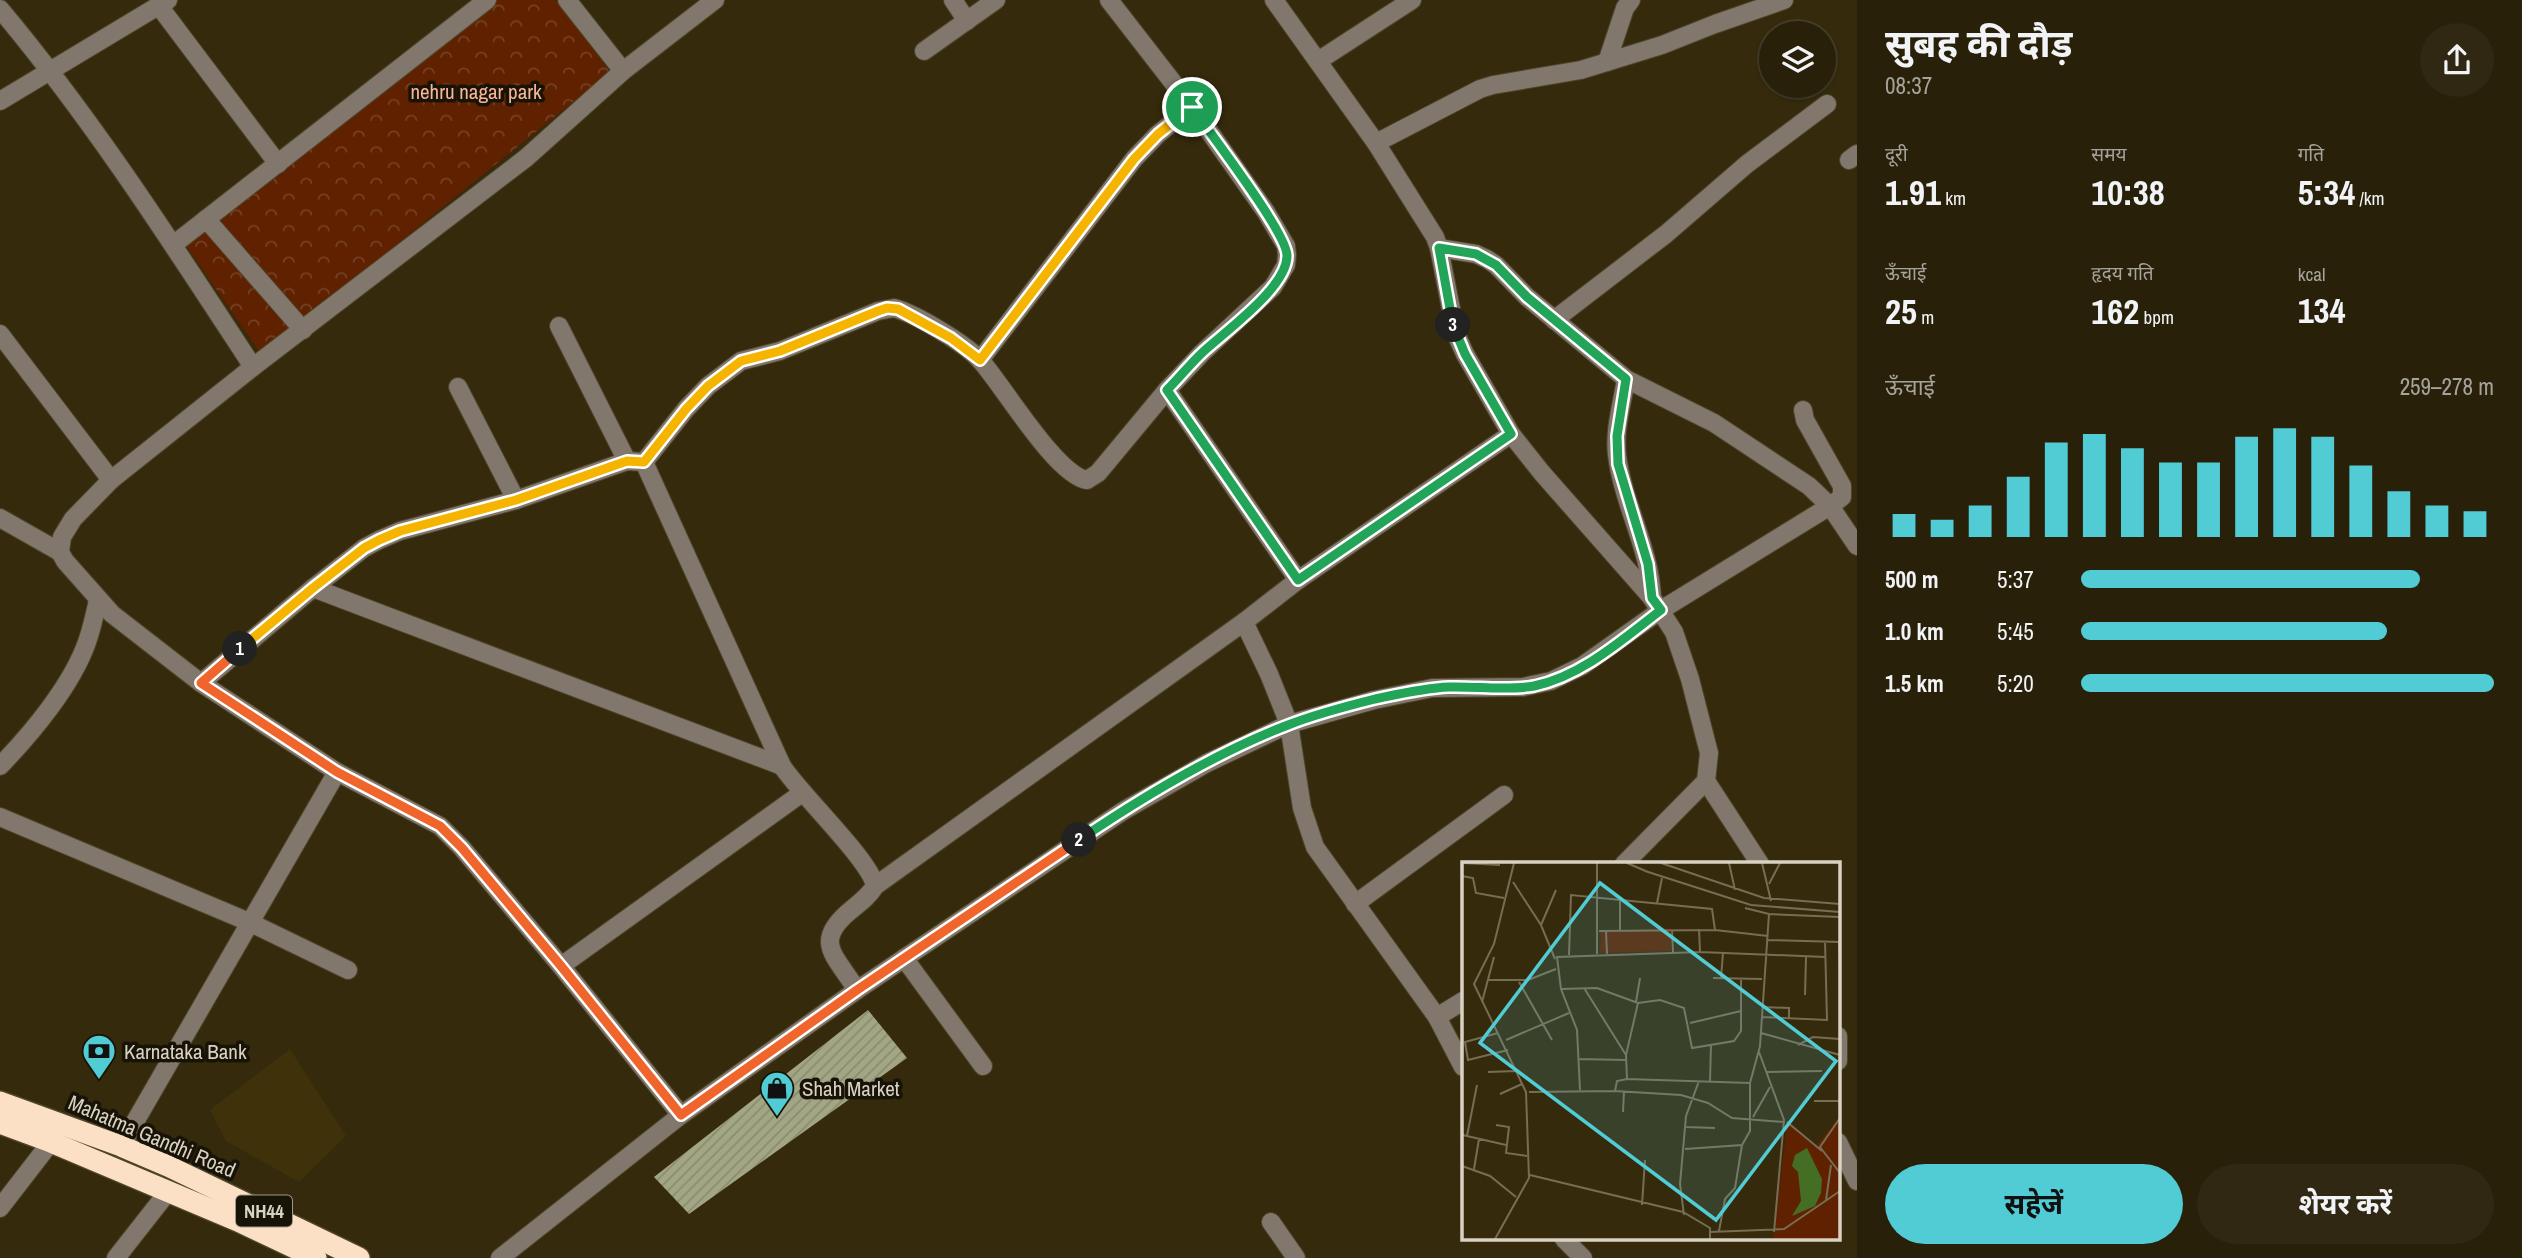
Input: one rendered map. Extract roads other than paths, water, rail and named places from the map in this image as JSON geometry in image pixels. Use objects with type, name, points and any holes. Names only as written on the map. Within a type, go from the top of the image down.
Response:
[{"type":"highway","name":"Mahatma Gandhi Road","points":[[0,1102],[121,1146],[359,1258]]},
{"type":"highway","name":"NH44","points":[[0,1123],[238,1221],[303,1256]]},
{"type":"street","points":[[173,245],[487,0]]},
{"type":"street","points":[[567,0],[623,71]]},
{"type":"street","points":[[60,552],[62,537],[73,519],[111,480],[253,367],[526,158],[623,71],[715,0]]},
{"type":"street","points":[[953,0],[967,21]]},
{"type":"street","points":[[924,51],[996,0]]},
{"type":"street","points":[[201,683],[364,548],[388,535],[516,500],[635,462],[708,386],[741,361],[780,351],[887,308],[898,309],[951,338],[980,360],[1049,450],[1081,480],[1087,480],[1098,473],[1167,390],[1202,353],[1273,287],[1286,265],[1287,255],[1286,246],[1266,212],[1192,107],[1109,0]]},
{"type":"street","points":[[1318,61],[1412,0]]},
{"type":"street","points":[[1607,62],[1625,8],[1631,0]]},
{"type":"street","points":[[1376,143],[1480,89],[1581,70],[1662,45],[1784,0]]},
{"type":"street","points":[[0,101],[163,3],[278,164]]},
{"type":"street","points":[[1283,3],[1318,61],[1423,215],[1439,248],[1456,334],[1511,434],[1657,604],[1674,632],[1690,678],[1709,754],[1706,781],[1626,862]]},
{"type":"street","points":[[0,9],[51,69],[173,245],[253,367]]},
{"type":"street","points":[[1554,320],[1665,234],[1747,164],[1827,104]]},
{"type":"street","points":[[980,360],[1134,159],[1158,134],[1192,107]]},
{"type":"street","points":[[206,219],[303,330]]},
{"type":"street","points":[[1439,248],[1476,254],[1487,259],[1527,297],[1626,379],[1714,422],[1817,492],[1830,506],[1857,546]]},
{"type":"street","points":[[559,326],[635,462],[782,766],[866,866],[875,886]]},
{"type":"street","points":[[0,334],[111,480]]},
{"type":"street","points":[[1626,379],[1617,452],[1657,604]]},
{"type":"street","points":[[458,387],[516,500]]},
{"type":"street","points":[[1167,390],[1298,580]]},
{"type":"street","points":[[500,1258],[681,1115],[857,990],[1123,811],[1207,763],[1289,724],[1374,700],[1448,687],[1523,687],[1551,681],[1582,666],[1657,604],[1850,493],[1805,420],[1803,410]]},
{"type":"street","points":[[857,990],[833,951],[829,939],[837,921],[870,894],[875,886],[1244,622],[1298,580],[1511,434]]},
{"type":"street","points":[[0,517],[60,552],[98,600],[135,633],[201,683],[337,772],[440,826],[462,848],[561,966],[681,1115]]},
{"type":"street","points":[[313,588],[782,766]]},
{"type":"street","points":[[0,766],[34,727],[68,679],[86,643],[98,600]]},
{"type":"street","points":[[1244,622],[1289,724],[1302,808],[1315,848],[1437,1017],[1462,1065]]},
{"type":"street","points":[[121,1146],[337,772]]},
{"type":"street","points":[[1706,781],[1758,862]]},
{"type":"street","points":[[561,966],[802,793]]},
{"type":"street","points":[[1355,904],[1504,795]]},
{"type":"street","points":[[0,817],[248,922],[348,970]]},
{"type":"street","points":[[904,958],[983,1066]]},
{"type":"street","points":[[1437,1017],[1462,1002]]},
{"type":"street","points":[[0,1208],[51,1142]]},
{"type":"street","points":[[1840,1146],[1857,1181]]},
{"type":"street","points":[[116,1258],[167,1193]]},
{"type":"street","points":[[1271,1222],[1296,1258]]},
{"type":"street","points":[[1565,1240],[1583,1258]]},
{"type":"place","name":"Karnataka Bank","points":[[99,1081]]},
{"type":"place","name":"Shah Market","points":[[777,1118]]},
{"type":"park label","name":"nehru nagar park","points":[[476,91]]}]
